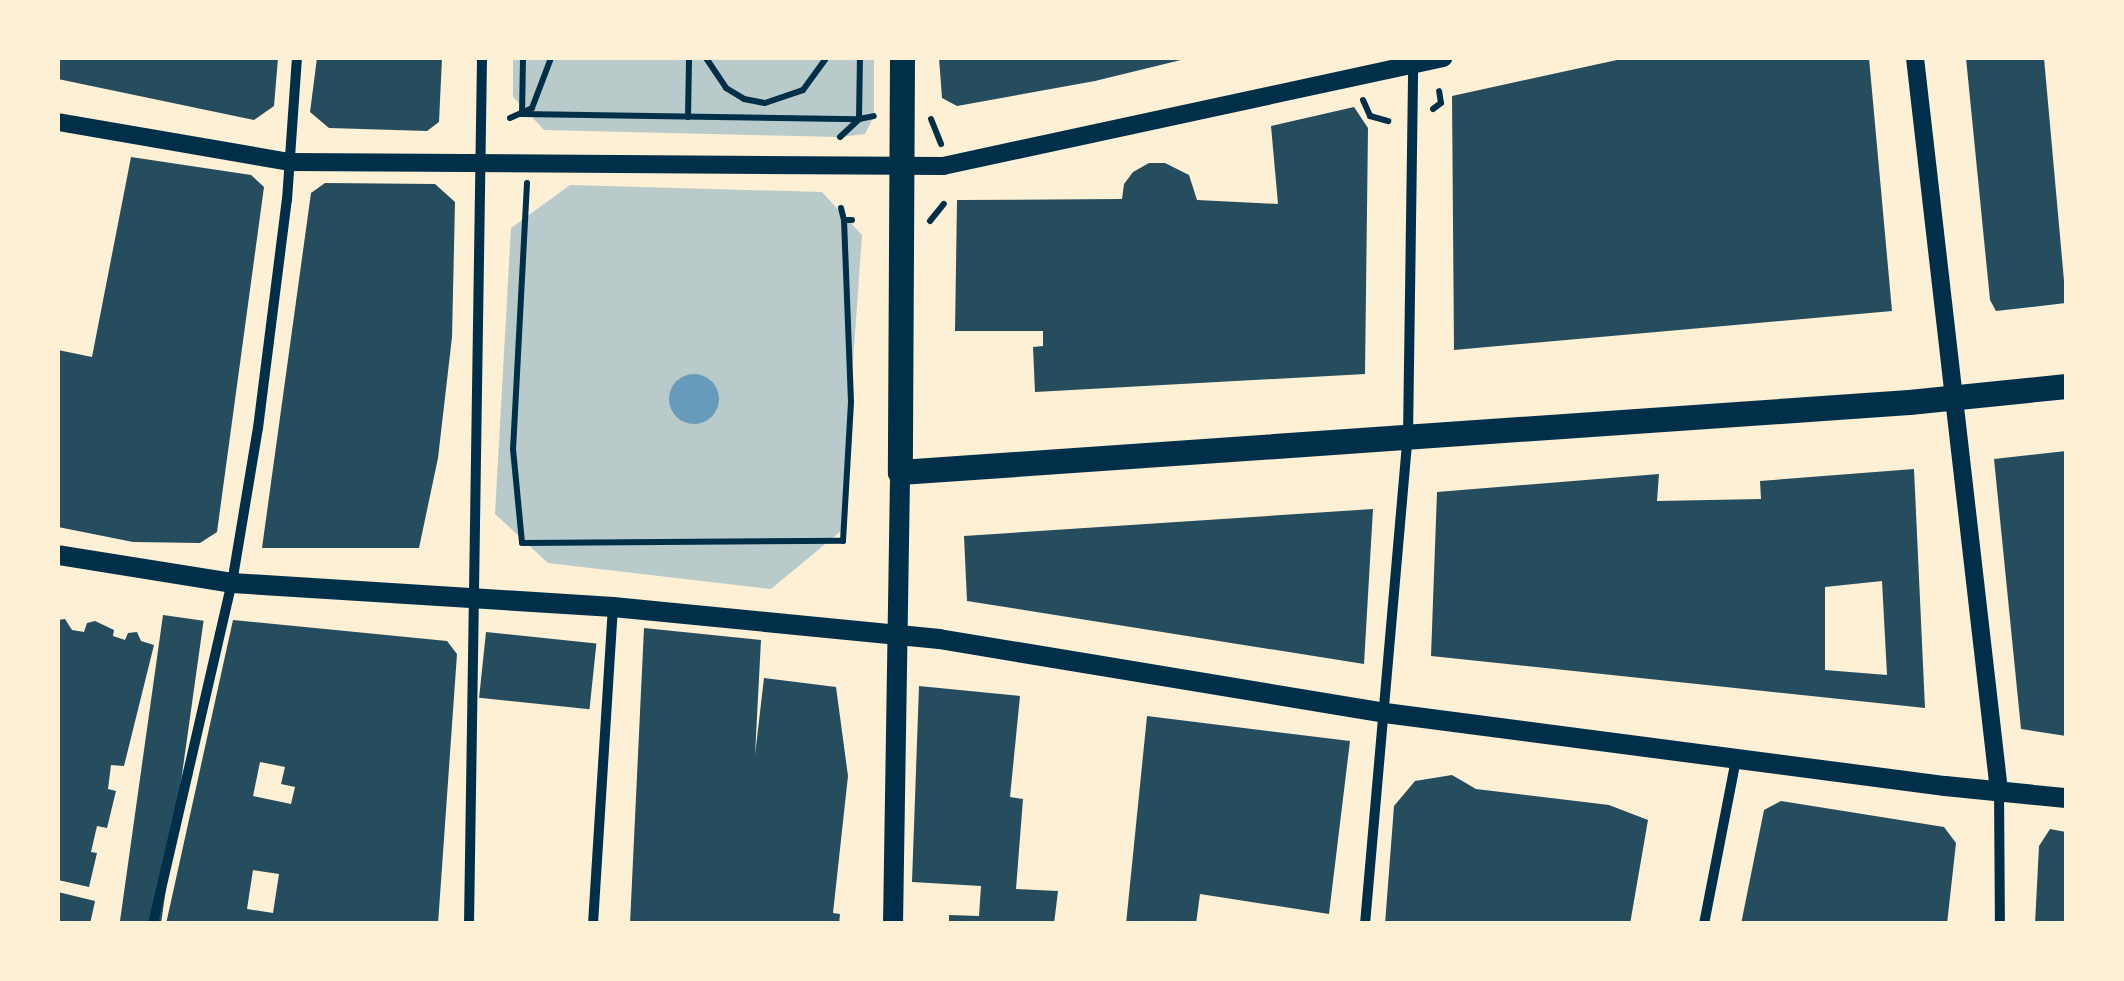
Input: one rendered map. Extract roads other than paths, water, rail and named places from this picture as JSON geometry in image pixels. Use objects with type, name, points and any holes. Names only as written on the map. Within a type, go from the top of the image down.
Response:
[{"type":"main road","points":[[892,924],[902,58]]},
{"type":"main road","points":[[900,472],[1957,398],[2066,386]]},
{"type":"main road","points":[[58,555],[232,583],[613,607],[895,634],[1385,713],[2066,798]]},
{"type":"street","points":[[152,924],[232,583],[274,316],[297,58]]},
{"type":"street","points":[[469,924],[482,58]]},
{"type":"street","points":[[58,122],[290,162],[528,160],[943,166],[1413,60],[1444,58]]},
{"type":"street","points":[[1915,58],[1957,398],[1999,792],[2000,924]]},
{"type":"street","points":[[1365,924],[1408,437],[1413,60]]},
{"type":"street","points":[[593,924],[613,607]]},
{"type":"street","points":[[1704,924],[1737,759]]},
{"type":"water","points":[[694,374],[712,381],[719,399],[712,417],[694,424],[676,417],[669,399],[676,381]]}]
